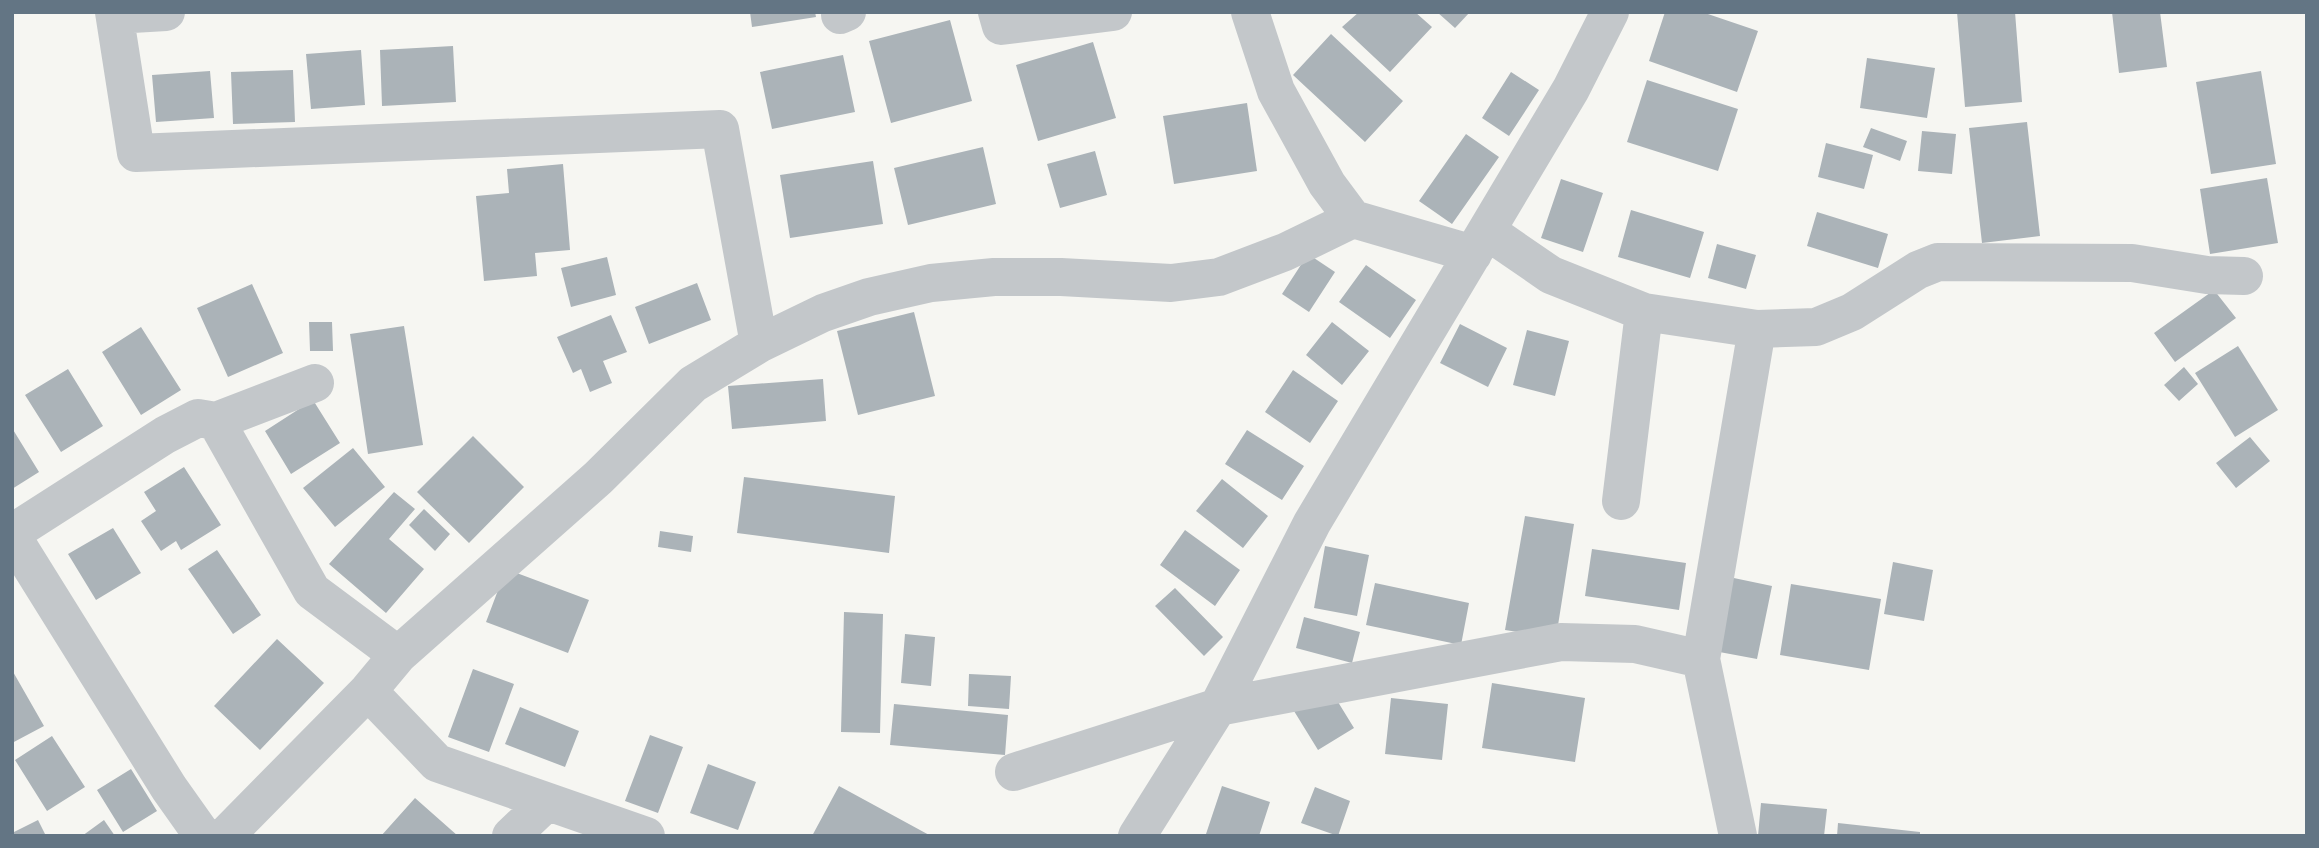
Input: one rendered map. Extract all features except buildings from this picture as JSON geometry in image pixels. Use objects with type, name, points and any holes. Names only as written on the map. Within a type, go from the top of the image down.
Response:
[{"type":"street","points":[[166,12],[115,14],[136,153],[720,129],[759,344]]},
{"type":"street","points":[[997,12],[1001,26],[1113,12]]},
{"type":"street","points":[[1250,12],[1276,91],[1327,184],[1353,219]]},
{"type":"street","points":[[1137,836],[1218,707],[1312,523],[1571,89],[1610,12]]},
{"type":"street","points":[[225,836],[368,691],[398,655],[598,478],[693,384],[759,344],[823,313],[869,297],[932,283],[993,277],[1060,276],[1171,283],[1219,277],[1285,252],[1353,219],[1480,242],[1551,275],[1644,312],[1757,329],[1815,327],[1852,312],[1918,270],[1938,262],[2132,262],[2207,275],[2244,276]]},
{"type":"street","points":[[1621,501],[1644,312]]},
{"type":"street","points":[[1738,836],[1701,659],[1757,329]]},
{"type":"street","points":[[203,836],[169,788],[12,534],[165,435],[198,418],[216,421],[315,383]]},
{"type":"street","points":[[216,421],[312,590],[398,655]]},
{"type":"street","points":[[1014,772],[1218,707],[1561,642],[1636,644],[1701,659]]},
{"type":"street","points":[[368,691],[436,763],[646,836]]},
{"type":"street","points":[[511,836],[547,802]]}]
